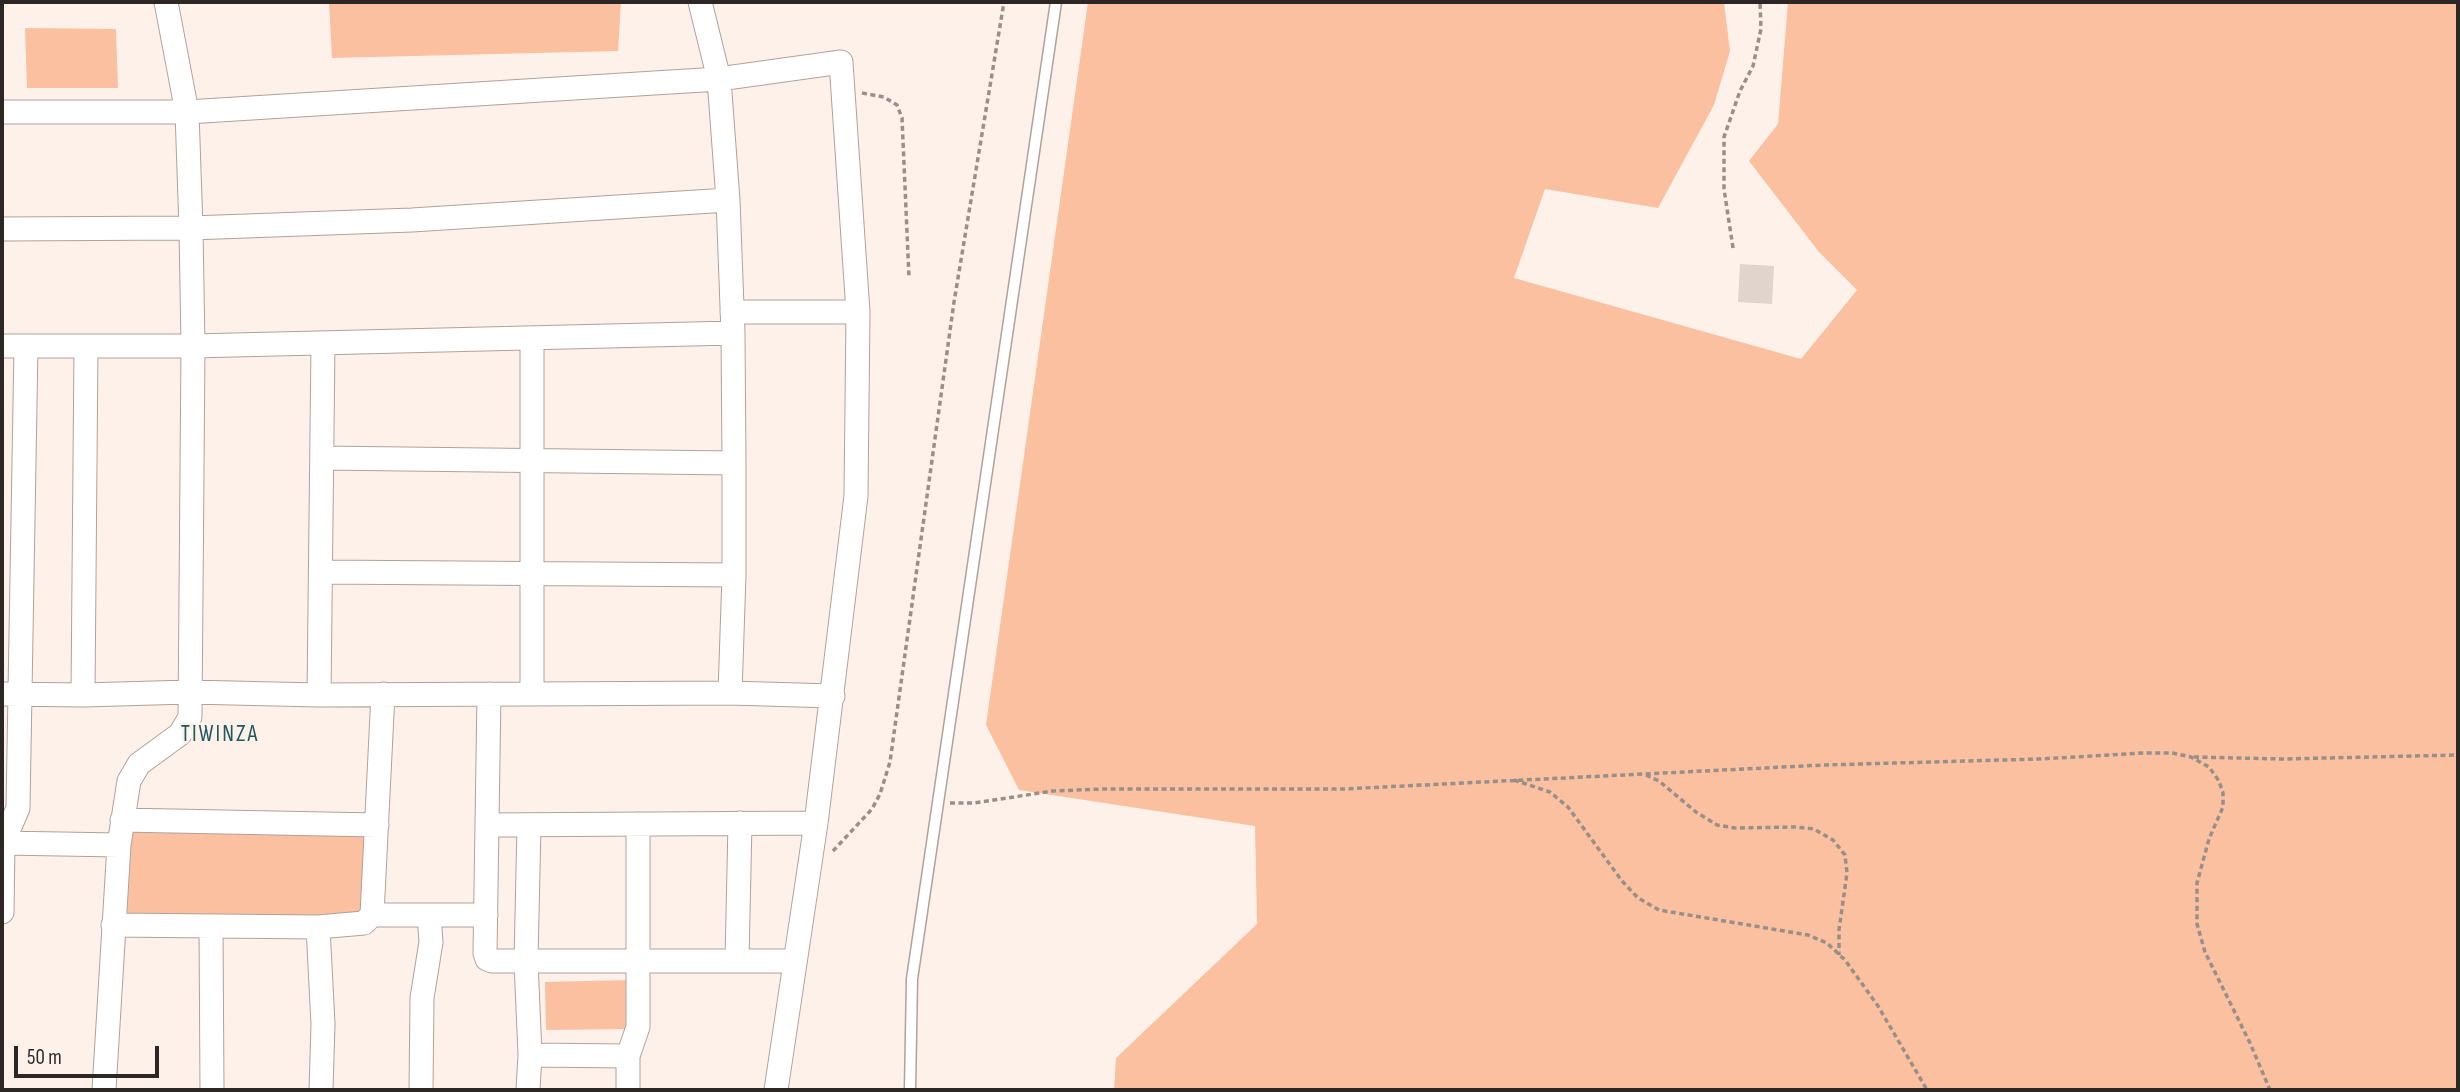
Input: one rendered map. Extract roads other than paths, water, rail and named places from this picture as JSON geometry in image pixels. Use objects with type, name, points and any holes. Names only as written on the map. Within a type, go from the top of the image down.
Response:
[{"type":"street","points":[[104,1090],[119,845],[129,781],[139,764],[180,734],[190,717],[193,346],[191,228],[187,112],[166,2]]},
{"type":"street","points":[[699,2],[719,79],[728,200],[733,323],[734,463],[730,693]]},
{"type":"street","points":[[2,113],[187,112],[719,79],[841,62],[858,312],[856,496],[816,823],[776,1090]]},
{"type":"street","points":[[2,229],[191,228],[412,220],[728,200]]},
{"type":"street","points":[[2,346],[193,346],[532,339],[858,312]]},
{"type":"street","points":[[532,339],[532,694]]},
{"type":"street","points":[[319,695],[323,343]]},
{"type":"street","points":[[2,912],[3,843],[19,808],[10,694],[26,346]]},
{"type":"street","points":[[83,695],[86,346]]},
{"type":"street","points":[[322,458],[734,463]]},
{"type":"street","points":[[321,572],[734,575]]},
{"type":"street","points":[[10,694],[730,693],[833,696]]},
{"type":"street","points":[[114,925],[318,927],[364,923],[372,915],[383,694]]},
{"type":"street","points":[[489,694],[487,959],[795,961]]},
{"type":"street","points":[[122,820],[377,825]]},
{"type":"street","points":[[737,960],[740,823]]},
{"type":"street","points":[[487,825],[816,823]]},
{"type":"street","points":[[628,1090],[628,1056],[638,1027],[638,824]]},
{"type":"street","points":[[528,1090],[530,1055],[526,961],[529,825]]},
{"type":"street","points":[[3,843],[119,845]]},
{"type":"street","points":[[372,915],[486,915]]},
{"type":"street","points":[[421,1090],[422,998],[431,942],[429,915]]},
{"type":"street","points":[[211,926],[212,1090]]},
{"type":"street","points":[[318,927],[323,1024],[321,1090]]},
{"type":"street","points":[[530,1055],[628,1056]]},
{"type":"lane","points":[[910,1090],[912,979],[1056,2]]},
{"type":"district","name":"TIWINZA","points":[[220,735]]}]
